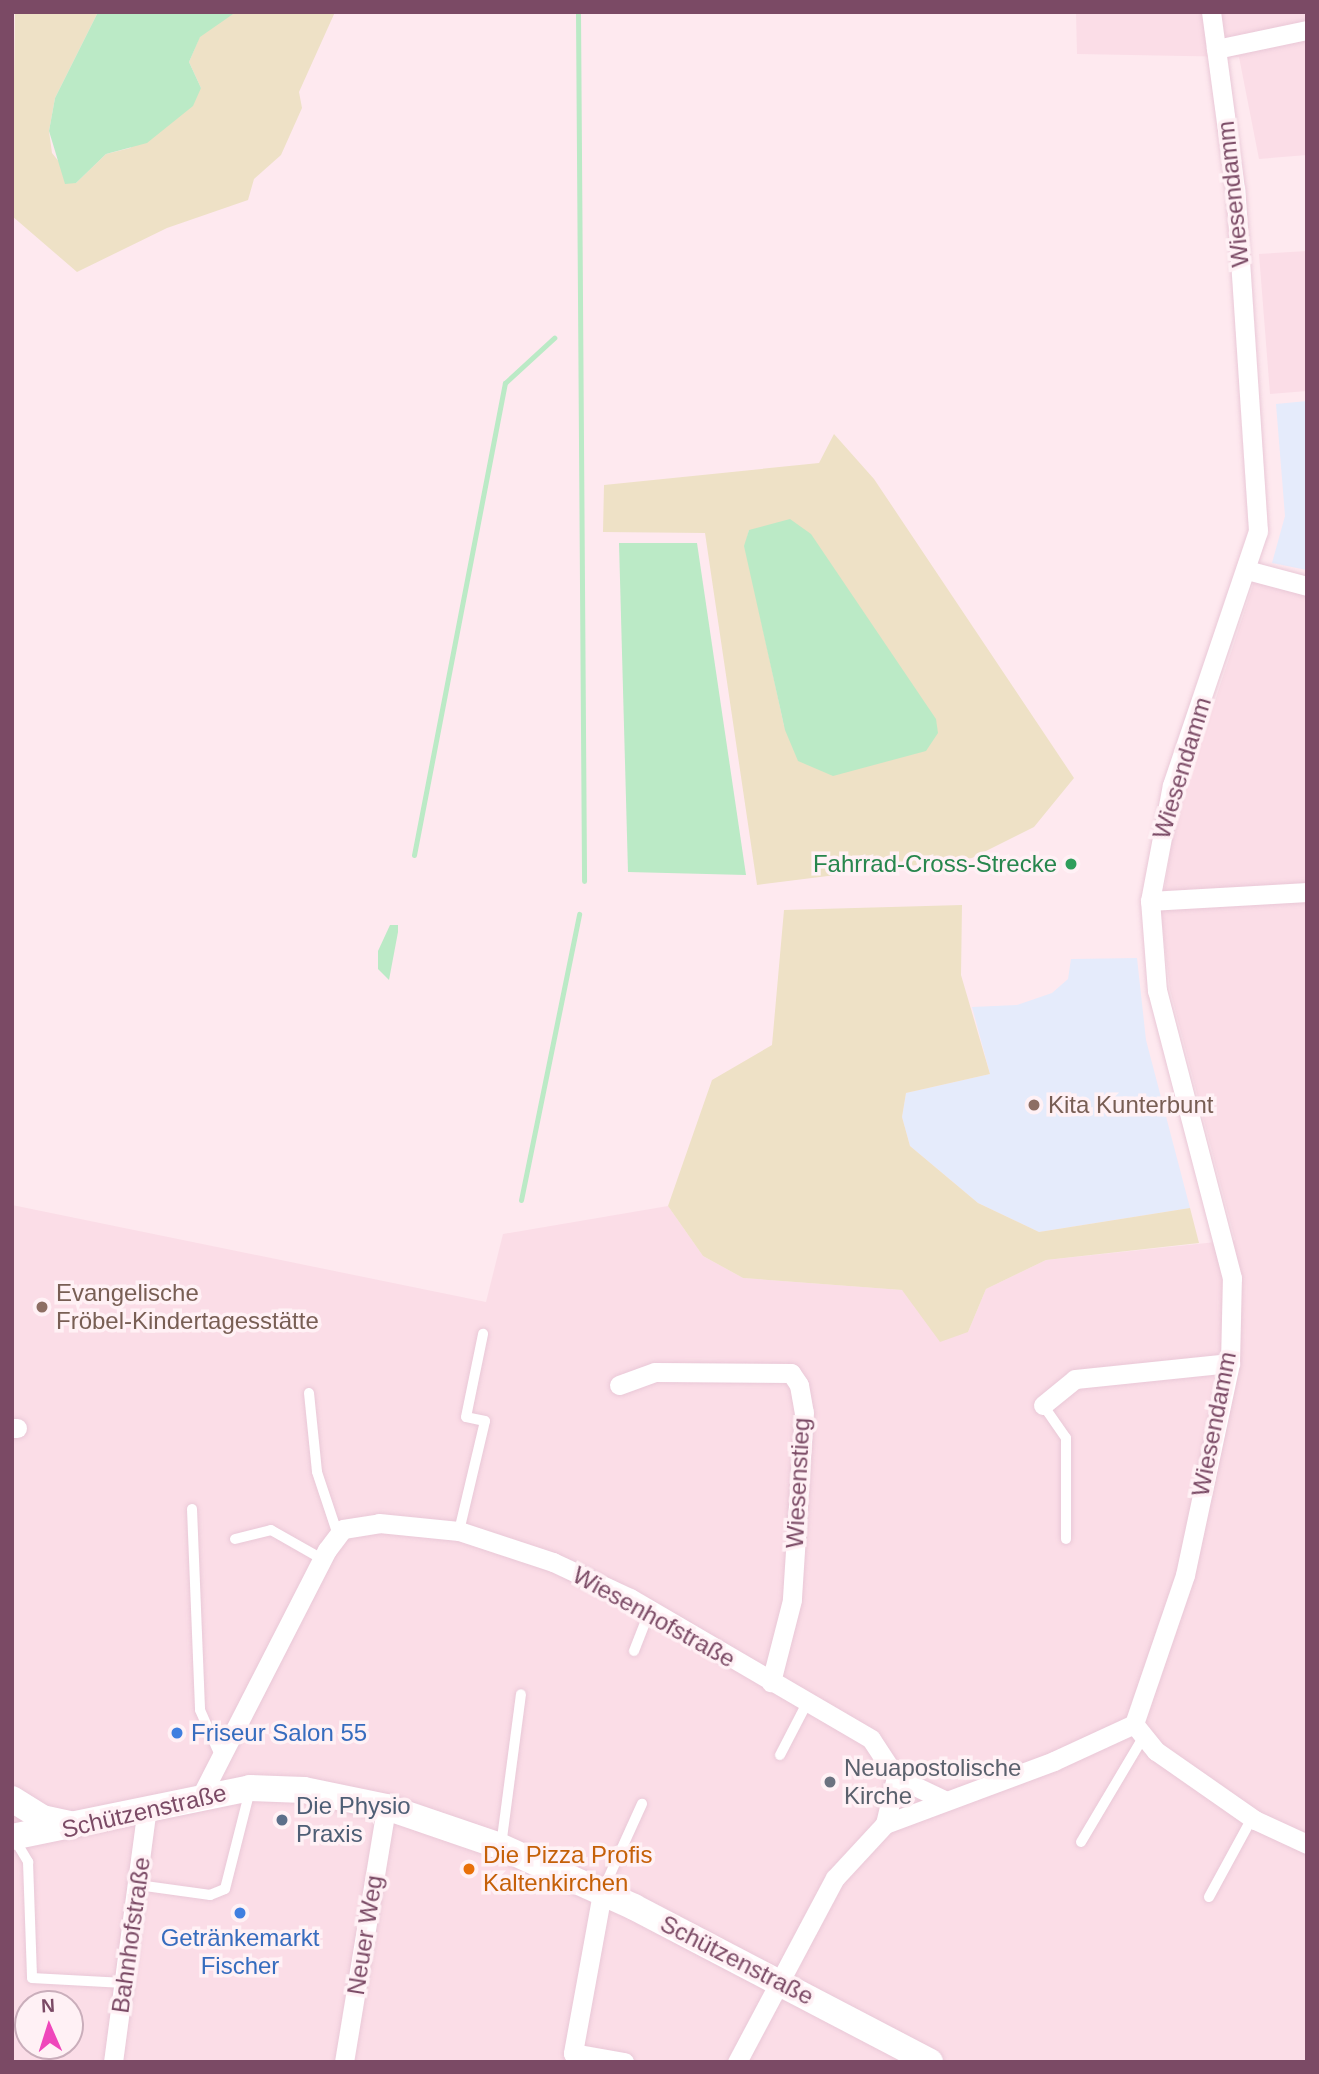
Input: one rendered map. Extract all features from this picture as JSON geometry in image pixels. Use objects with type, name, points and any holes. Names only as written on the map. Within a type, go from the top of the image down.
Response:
[{"type":"main road","name":"Schützenstraße","points":[[12,1837],[83,1826],[202,1794],[250,1788],[304,1790],[386,1807],[501,1847],[602,1893],[781,1982],[930,2062]]},
{"type":"main road","points":[[12,1837],[16,1801],[42,1818],[83,1826]]},
{"type":"street","name":"Wiesendamm","points":[[1139,1730],[1185,1575],[1230,1363],[1232,1278],[1157,991],[1150,901],[1172,785],[1258,531],[1256,451],[1211,12]]},
{"type":"street","points":[[1216,50],[1307,30]]},
{"type":"street","points":[[1247,570],[1307,586]]},
{"type":"street","points":[[1150,901],[1307,892]]},
{"type":"street","points":[[1044,1405],[1075,1379],[1230,1363]]},
{"type":"street","name":"Wiesenstieg","points":[[619,1385],[654,1372],[791,1374],[799,1385],[804,1412],[792,1600],[771,1682]]},
{"type":"street","name":"Wiesenhofstraße","points":[[338,1536],[343,1529],[379,1523],[459,1531],[553,1562],[650,1610],[871,1739],[896,1777]]},
{"type":"street","points":[[202,1794],[219,1753],[322,1559],[338,1536]]},
{"type":"street","points":[[737,2062],[835,1878],[884,1824],[944,1800],[1139,1730],[1252,1818],[1307,1844]]},
{"type":"street","points":[[884,1824],[896,1777],[944,1800]]},
{"type":"street","name":"Neuer Weg","points":[[344,2062],[386,1807]]},
{"type":"street","name":"Bahnhofstraße","points":[[113,2062],[147,1808]]},
{"type":"street","points":[[602,1893],[573,2053],[624,2062]]},
{"type":"lane","points":[[459,1531],[485,1421],[466,1417],[483,1334]]},
{"type":"lane","points":[[309,1393],[317,1472],[338,1536]]},
{"type":"lane","points":[[1044,1405],[1066,1438],[1066,1539]]},
{"type":"lane","points":[[191,1509],[200,1710],[219,1753]]},
{"type":"lane","points":[[235,1539],[271,1530],[322,1559]]},
{"type":"lane","points":[[634,1651],[650,1610]]},
{"type":"lane","points":[[501,1847],[520,1694]]},
{"type":"lane","points":[[780,1755],[807,1703]]},
{"type":"lane","points":[[1081,1842],[1139,1730]]},
{"type":"lane","points":[[138,1885],[209,1895],[225,1889],[250,1788]]},
{"type":"lane","points":[[602,1893],[642,1804]]},
{"type":"lane","points":[[1209,1897],[1252,1818]]},
{"type":"lane","points":[[12,1837],[28,1862],[32,1978],[124,1983]]},
{"type":"shaded area","points":[[15,12],[98,12],[55,98],[49,131],[52,153],[76,183],[106,154],[130,148],[201,88],[189,62],[200,36],[220,22],[236,12],[335,12],[299,92],[302,108],[281,155],[254,179],[248,200],[167,228],[77,272],[12,216]]},
{"type":"shaded area","points":[[98,12],[236,12],[200,37],[189,62],[201,88],[193,106],[147,143],[106,154],[76,183],[65,184],[49,131],[55,98]]},
{"type":"shaded area","points":[[1076,12],[1307,12],[1307,155],[1259,159],[1239,57],[1077,54]]},
{"type":"shaded area","points":[[1307,251],[1307,391],[1270,394],[1259,254]]},
{"type":"shaded area","points":[[1307,401],[1307,570],[1272,563],[1285,516],[1276,404]]},
{"type":"shaded area","points":[[834,434],[874,479],[1074,778],[1034,827],[972,858],[757,885],[705,533],[603,532],[604,485],[819,463]],"holes":[[[749,530],[785,730],[745,546]]]},
{"type":"shaded area","points":[[790,519],[811,534],[936,719],[938,733],[926,751],[833,776],[798,761],[785,730],[744,546],[749,530]]},
{"type":"shaded area","points":[[619,543],[697,543],[746,875],[628,872]]},
{"type":"shaded area","points":[[1254,582],[1307,596],[1307,2062],[12,2062],[12,1205],[486,1302],[503,1234],[668,1206],[703,1256],[743,1278],[902,1290],[968,1332],[986,1289],[1046,1260],[1235,1240],[1170,990],[1161,914],[1174,826]]},
{"type":"shaded area","points":[[962,905],[961,975],[990,1074],[906,1093],[902,1117],[910,1146],[978,1203],[1039,1232],[1190,1208],[1199,1243],[1046,1260],[986,1289],[968,1332],[940,1342],[902,1290],[743,1278],[703,1256],[668,1206],[712,1080],[772,1045],[784,910]]},
{"type":"shaded area","points":[[390,925],[398,925],[398,932],[389,980],[378,969],[378,951]]},
{"type":"shaded area","name":"Kita Kunterbunt","points":[[1137,958],[1146,1040],[1190,1208],[1039,1232],[978,1203],[910,1146],[902,1117],[906,1093],[990,1074],[972,1007],[1017,1005],[1052,993],[1068,979],[1071,959]]},
{"type":"waterway","points":[[578,12],[584,881]]},
{"type":"waterway","points":[[414,855],[505,383],[554,338]]},
{"type":"waterway","points":[[521,1200],[579,914]]},
{"type":"place","name":"Fahrrad-Cross-Strecke","points":[[1071,864]]},
{"type":"place","name":"Kita Kunterbunt","points":[[1034,1105]]},
{"type":"place","name":"Evangelische Fröbel-Kindertagesstätte","points":[[42,1307]]},
{"type":"place","name":"Friseur Salon 55","points":[[177,1733]]},
{"type":"place","name":"Neuapostolische Kirche","points":[[830,1782]]},
{"type":"place","name":"Die Physio Praxis","points":[[282,1820]]},
{"type":"place","name":"Die Pizza Profis Kaltenkirchen","points":[[469,1869]]},
{"type":"place","name":"Getränkemarkt Fischer","points":[[240,1913]]}]
